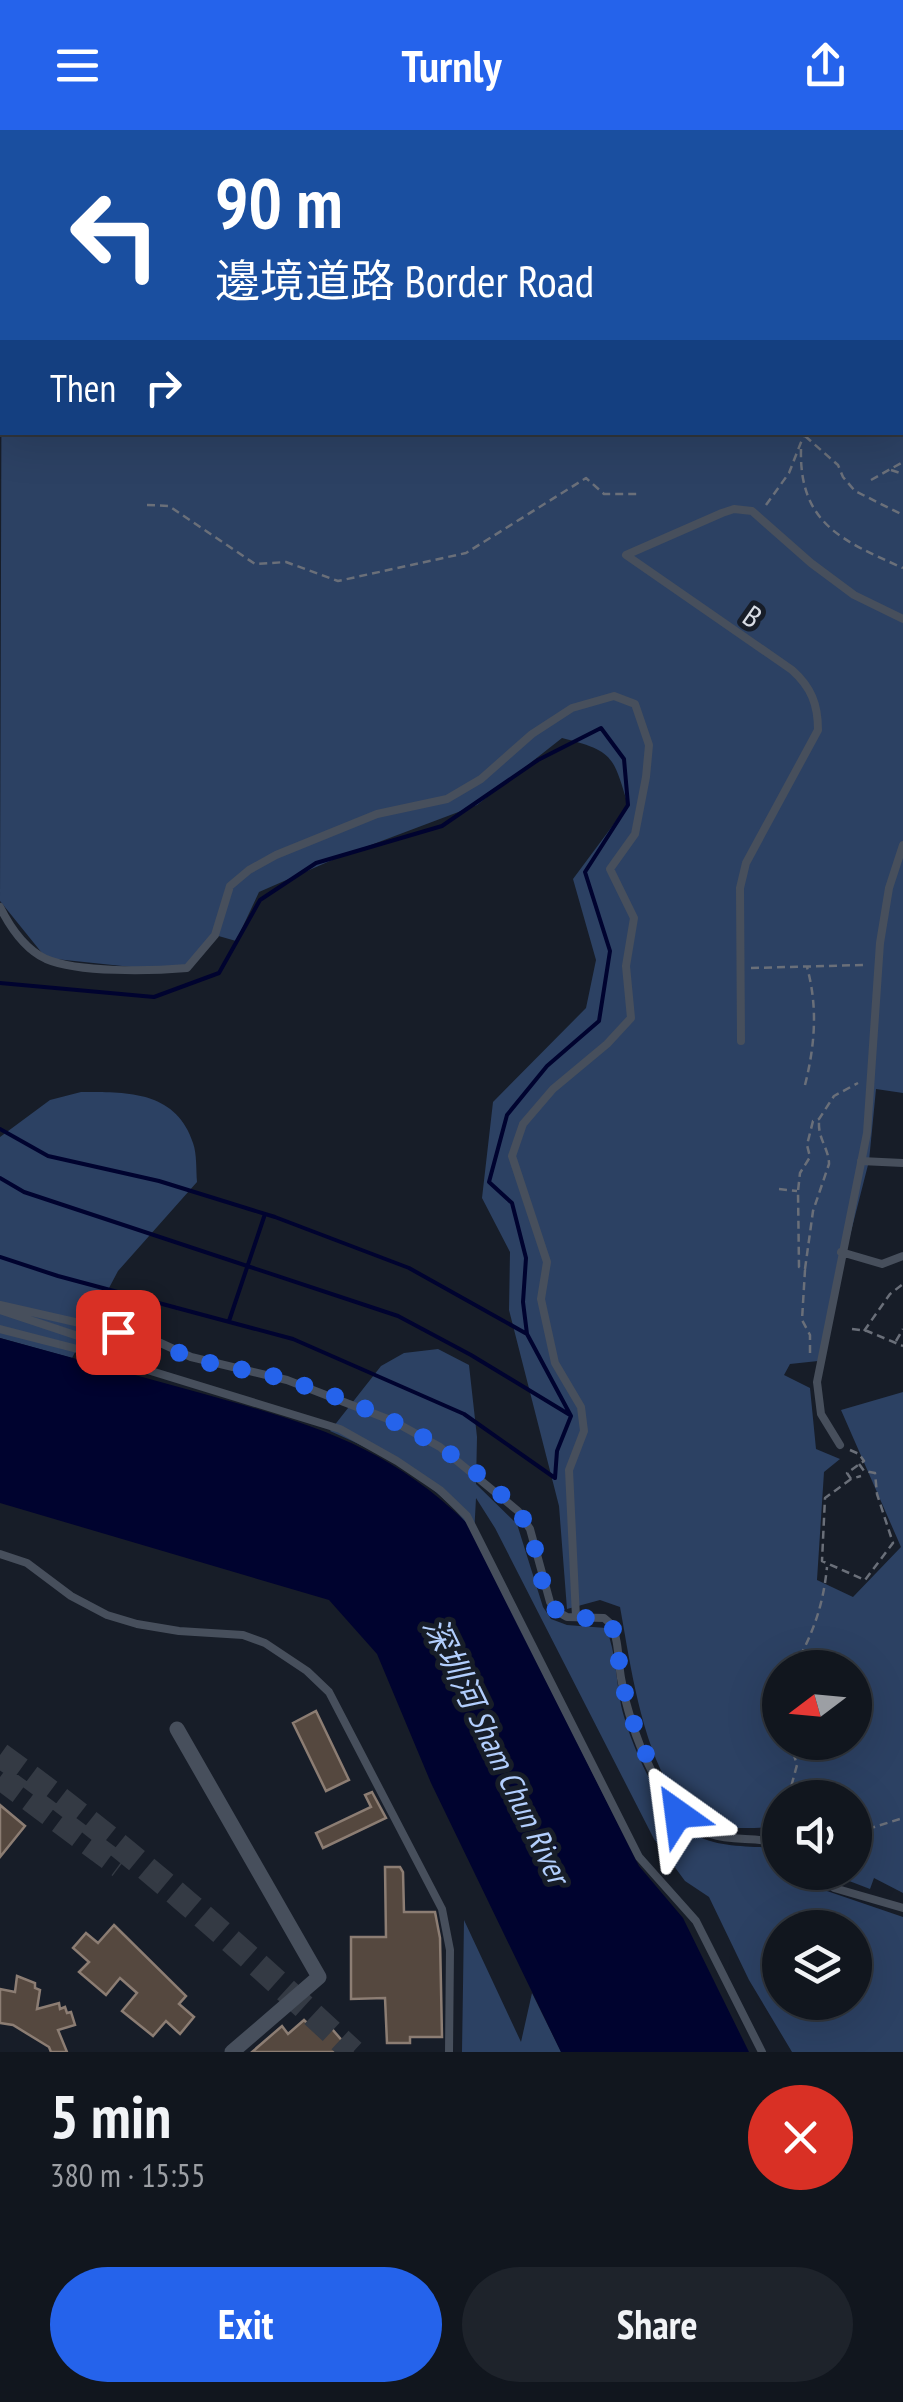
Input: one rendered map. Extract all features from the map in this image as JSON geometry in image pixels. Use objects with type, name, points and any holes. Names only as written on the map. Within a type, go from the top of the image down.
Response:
[{"type":"street","points":[[177,1729],[319,1977],[232,2052]]},
{"type":"lane","name":"B","points":[[741,1041],[740,888],[752,848],[818,730],[818,712],[804,682],[792,670],[626,554],[722,513],[734,509],[752,511],[810,563],[854,595],[903,619]]},
{"type":"lane","points":[[0,907],[12,931],[46,958],[88,966],[187,968],[215,935],[230,886],[249,870],[377,814],[446,799],[480,779],[532,734],[572,708],[614,696],[634,704],[649,744],[646,776],[635,834],[610,869],[634,918],[626,966],[631,1018],[607,1044],[553,1089],[522,1124],[512,1156],[547,1262],[540,1299],[555,1364],[582,1407],[584,1431],[569,1470],[576,1617]]},
{"type":"lane","points":[[840,1445],[822,1414],[817,1382],[861,1161],[872,1075],[880,943],[888,888],[903,845]]},
{"type":"lane","points":[[861,1161],[903,1163]]},
{"type":"lane","points":[[841,1252],[882,1264],[903,1256]]},
{"type":"lane","points":[[0,1308],[154,1340],[191,1357],[286,1380],[393,1421],[440,1447],[518,1512],[530,1529],[550,1602],[558,1612],[604,1618],[612,1624],[628,1709],[650,1764],[678,1814],[717,1836],[762,1842]]},
{"type":"lane","points":[[0,1308],[111,1347],[124,1362]]},
{"type":"lane","points":[[0,1329],[124,1362],[340,1429],[398,1460],[440,1490],[467,1516],[639,1857],[696,1921],[762,2052]]},
{"type":"lane","points":[[0,1554],[27,1563],[71,1596],[107,1615],[179,1631],[244,1635],[266,1643],[287,1655],[329,1692],[442,1910],[450,1950],[449,2052]]},
{"type":"lane","points":[[841,1890],[903,1908]]},
{"type":"path","points":[[805,435],[800,476],[812,506],[826,526],[846,542],[903,568]]},
{"type":"path","points":[[806,435],[838,465],[855,491],[903,514]]},
{"type":"path","points":[[765,506],[801,449]]},
{"type":"path","points":[[871,480],[903,462]]},
{"type":"path","points":[[891,470],[903,474]]},
{"type":"path","points":[[147,505],[169,506],[255,564],[286,562],[338,581],[466,553],[586,478],[604,494],[639,494]]},
{"type":"path","points":[[749,968],[863,965]]},
{"type":"path","points":[[805,1085],[814,1040],[814,992],[807,966]]},
{"type":"path","points":[[810,1352],[810,1335],[802,1320],[805,1270],[813,1212],[829,1164],[819,1134],[819,1120],[834,1096],[872,1075]]},
{"type":"path","points":[[805,1270],[800,1267],[798,1191],[800,1173],[810,1157],[807,1145],[813,1121],[819,1120]]},
{"type":"path","points":[[779,1189],[798,1191]]},
{"type":"path","points":[[864,1331],[890,1294],[903,1284]]},
{"type":"path","points":[[852,1329],[903,1346]]},
{"type":"path","points":[[895,1342],[903,1329]]},
{"type":"path","points":[[851,1479],[847,1473],[864,1461],[859,1454]]},
{"type":"path","points":[[859,1464],[864,1471],[875,1474],[877,1494],[893,1543],[865,1580],[822,1561],[825,1498],[861,1476]]},
{"type":"path","points":[[805,1650],[824,1601],[822,1588],[827,1565]]},
{"type":"path","points":[[872,1827],[903,1818]]},
{"type":"shaded area","points":[[1,435],[903,435],[903,1093],[876,1089],[869,1161],[818,1361],[790,1364],[784,1375],[810,1388],[816,1449],[840,1459],[824,1472],[817,1580],[853,1597],[901,1547],[841,1410],[903,1392],[903,1893],[874,1878],[872,1884],[872,1780],[762,1780],[762,1827],[718,1825],[688,1810],[671,1789],[646,1729],[620,1607],[600,1600],[567,1609],[559,1506],[509,1310],[510,1252],[482,1198],[493,1102],[586,1008],[596,960],[573,879],[628,805],[609,758],[592,747],[562,738],[477,805],[259,892],[236,941],[215,935],[187,968],[160,970],[46,958],[0,901]]},
{"type":"shaded area","points":[[81,1092],[131,1094],[162,1104],[175,1113],[193,1143],[197,1182],[118,1271],[72,1358],[0,1338],[0,1137],[50,1100]]},
{"type":"shaded area","points":[[438,1349],[469,1365],[477,1437],[476,1484],[517,1524],[543,1607],[551,1619],[567,1625],[606,1628],[631,1737],[658,1793],[680,1823],[711,1841],[762,1847],[762,1890],[824,1890],[903,1917],[903,2052],[792,2052],[773,2020],[872,2020],[872,1910],[762,1910],[762,2002],[709,1897],[685,1881],[654,1839],[476,1498],[474,1536],[448,1503],[411,1473],[330,1431],[381,1366],[404,1353]]},
{"type":"shaded area","points":[[464,1920],[521,2042],[532,1993],[561,2052],[462,2052]]},
{"type":"water","name":"深圳河 Sham Chun River","points":[[0,1338],[265,1411],[336,1436],[403,1471],[467,1523],[639,1866],[683,1918],[749,2052],[561,2052],[431,1783],[377,1654],[329,1600],[0,1503]]},
{"type":"building","points":[[316,1711],[349,1780],[326,1791],[293,1723]]},
{"type":"building","points":[[372,1792],[386,1818],[323,1848],[316,1833],[371,1807],[365,1795]]},
{"type":"building","points":[[0,1805],[25,1826],[0,1857]]},
{"type":"building","points":[[385,1867],[400,1867],[403,1872],[404,1912],[435,1912],[440,1938],[442,2037],[410,2037],[410,2043],[387,2043],[385,1998],[351,1999],[351,1937],[386,1937]]},
{"type":"building","points":[[114,1925],[186,1996],[179,2004],[194,2017],[180,2034],[166,2021],[153,2036],[122,2011],[137,1993],[120,1978],[106,1995],[79,1972],[89,1962],[73,1948],[86,1933],[98,1943]]},
{"type":"building","points":[[17,1976],[35,1983],[40,1990],[37,2009],[59,2003],[60,2009],[65,2007],[67,2013],[71,2012],[75,2025],[58,2030],[67,2052],[51,2052],[13,2025],[0,2023],[0,1989],[15,1992]]},
{"type":"building","points":[[319,2014],[352,2052],[252,2052],[282,2026],[288,2034],[304,2020],[308,2024]]},
{"type":"waterway","points":[[0,983],[154,997],[219,973],[260,900],[316,863],[442,826],[538,760],[601,728],[624,759],[628,805],[585,872],[610,951],[599,1021],[547,1066],[507,1115],[489,1182],[512,1203],[526,1258],[523,1302],[527,1334],[571,1416],[557,1451],[555,1478],[464,1414],[293,1339],[0,1257]]},
{"type":"waterway","points":[[0,1129],[48,1156],[159,1181],[275,1217],[409,1268],[527,1334]]},
{"type":"waterway","points":[[0,1178],[24,1192],[398,1316],[570,1415]]},
{"type":"waterway","points":[[229,1321],[265,1214]]},
{"type":"tunnel","points":[[0,1755],[181,1898],[353,2052]]},
{"type":"tunnel","points":[[0,1777],[120,1866]]},
{"type":"route","points":[[118,1332],[154,1340],[191,1357],[286,1380],[355,1405],[440,1447],[490,1486],[530,1529],[550,1602],[558,1612],[604,1618],[612,1624],[628,1709],[650,1764],[678,1814]]}]
